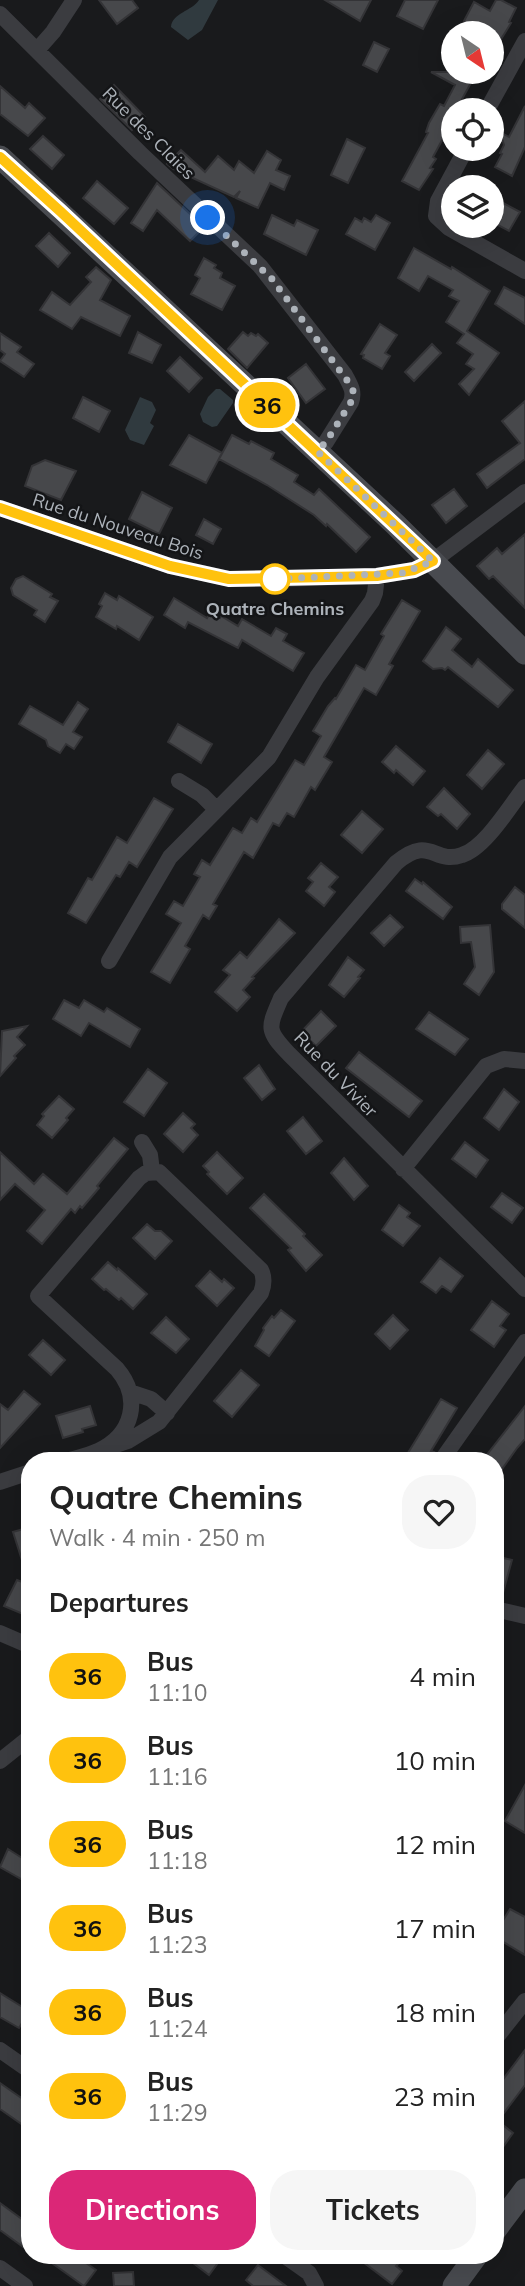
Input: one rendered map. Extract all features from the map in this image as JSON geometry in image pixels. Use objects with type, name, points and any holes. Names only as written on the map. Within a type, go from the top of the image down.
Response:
[{"type":"main road","points":[[0,157],[317,451],[525,653]]},
{"type":"main road","points":[[504,2218],[525,2190]]},
{"type":"main road","points":[[454,2286],[470,2264]]},
{"type":"street","points":[[38,49],[74,0]]},
{"type":"street","name":"Rue des Claies","points":[[0,13],[140,153],[260,266],[345,375],[354,395],[326,442],[317,451]]},
{"type":"street","points":[[494,98],[525,41]]},
{"type":"street","points":[[460,161],[438,201],[436,216],[449,228],[525,271]]},
{"type":"street","name":"Rue du Nouveau Bois","points":[[0,508],[170,566],[229,579],[377,576],[414,570],[433,561],[525,492]]},
{"type":"street","points":[[109,961],[170,857],[269,757],[317,677],[372,601],[377,576]]},
{"type":"street","points":[[179,780],[216,808]]},
{"type":"street","name":"Rue du Vivier","points":[[525,787],[482,842],[466,854],[454,858],[423,849],[410,852],[396,863],[281,998],[271,1020],[272,1036],[402,1169],[525,1289]]},
{"type":"street","points":[[402,1169],[486,1066],[504,1059],[525,1061]]},
{"type":"street","points":[[142,1142],[150,1155],[152,1171]]},
{"type":"street","points":[[95,1452],[98,1451],[142,1434],[167,1413],[261,1293],[264,1276],[256,1264],[165,1176],[152,1171],[139,1178],[38,1296],[117,1369],[130,1392],[132,1413],[128,1423],[116,1438],[98,1451]]},
{"type":"street","points":[[447,1452],[525,1342]]},
{"type":"street","points":[[130,1392],[151,1399],[167,1413]]},
{"type":"street","points":[[0,1482],[21,1475]]},
{"type":"street","points":[[504,1611],[525,1616]]},
{"type":"street","points":[[0,1633],[21,1642]]},
{"type":"street","points":[[0,1761],[21,1744]]},
{"type":"street","points":[[504,2028],[525,2001]]},
{"type":"street","points":[[0,2050],[21,2065]]},
{"type":"street","points":[[296,2264],[309,2273],[316,2286]]},
{"type":"street","points":[[0,2268],[25,2286]]},
{"type":"shaded area","points":[[199,0],[218,0],[202,30],[188,40],[171,27],[172,22]]},
{"type":"shaded area","points":[[216,389],[220,389],[233,403],[217,426],[212,427],[203,422],[200,414],[208,397]]},
{"type":"shaded area","points":[[140,397],[152,402],[156,410],[150,423],[154,426],[144,445],[130,440],[125,430]]},
{"type":"building","points":[[99,0],[132,0],[138,8],[117,24]]},
{"type":"building","points":[[325,0],[371,0],[360,21]]},
{"type":"building","points":[[405,0],[438,0],[423,29],[397,16]]},
{"type":"building","points":[[496,0],[516,8],[504,34],[504,21],[464,21],[474,2],[490,11]]},
{"type":"building","points":[[374,42],[389,49],[377,72],[363,65]]},
{"type":"building","points":[[470,84],[463,98],[448,98],[455,85]]},
{"type":"building","points":[[114,85],[145,117],[132,130],[100,99]]},
{"type":"building","points":[[0,86],[25,108],[29,103],[45,118],[28,136],[0,114]]},
{"type":"building","points":[[440,104],[441,142],[433,157],[436,159],[430,168],[433,169],[419,190],[402,181]]},
{"type":"building","points":[[525,106],[525,147],[512,176],[495,167],[498,161],[504,161],[504,134],[509,137]]},
{"type":"building","points":[[43,136],[64,155],[52,169],[30,149]]},
{"type":"building","points":[[347,139],[365,148],[348,183],[331,175]]},
{"type":"building","points":[[181,150],[205,172],[218,156],[234,170],[239,161],[254,173],[267,151],[281,160],[276,170],[290,176],[284,190],[270,183],[258,208],[236,198],[240,191],[234,197],[173,169],[167,164]]},
{"type":"building","points":[[97,181],[128,208],[114,224],[83,198]]},
{"type":"building","points":[[157,183],[204,227],[190,241],[157,210],[143,231],[131,223]]},
{"type":"building","points":[[504,203],[520,212],[509,231],[504,228]]},
{"type":"building","points":[[272,215],[294,226],[297,220],[318,230],[306,255],[264,234]]},
{"type":"building","points":[[376,215],[390,223],[375,250],[346,234],[355,218],[362,222],[364,218],[371,222]]},
{"type":"building","points":[[49,233],[70,253],[58,267],[36,246]]},
{"type":"building","points":[[414,248],[451,269],[452,267],[490,291],[467,331],[499,353],[469,395],[459,384],[474,369],[466,364],[473,354],[457,343],[464,334],[446,322],[459,301],[449,296],[453,290],[428,276],[419,291],[398,278]]},
{"type":"building","points":[[204,258],[216,265],[214,268],[222,273],[220,278],[235,286],[222,310],[191,294],[200,278],[195,275]]},
{"type":"building","points":[[96,267],[111,280],[100,300],[130,316],[120,336],[81,317],[72,329],[40,310],[52,292],[70,305],[91,282],[86,277]]},
{"type":"building","points":[[504,287],[525,298],[525,324],[495,304]]},
{"type":"building","points":[[380,324],[397,335],[385,353],[390,356],[382,369],[361,354]]},
{"type":"building","points":[[138,332],[161,345],[152,363],[129,353]]},
{"type":"building","points":[[243,332],[248,336],[251,333],[256,336],[258,334],[268,343],[247,368],[228,349]]},
{"type":"building","points":[[0,333],[21,347],[17,352],[34,364],[24,377],[0,361],[5,354],[0,350]]},
{"type":"building","points":[[432,344],[441,353],[414,381],[405,372]]},
{"type":"building","points":[[180,357],[202,378],[189,392],[167,371]]},
{"type":"building","points":[[306,364],[325,389],[306,403],[288,378]]},
{"type":"building","points":[[83,397],[110,411],[99,432],[73,418]]},
{"type":"building","points":[[525,401],[525,459],[487,488],[477,474],[520,443],[502,421]]},
{"type":"building","points":[[189,435],[222,453],[206,483],[170,465]]},
{"type":"building","points":[[232,435],[274,453],[271,459],[298,475],[294,482],[314,495],[319,489],[370,537],[356,552],[314,515],[219,459]]},
{"type":"building","points":[[45,460],[76,471],[61,500],[25,486],[32,466]]},
{"type":"building","points":[[454,489],[467,506],[446,523],[432,505]]},
{"type":"building","points":[[142,492],[172,508],[159,534],[129,519]]},
{"type":"building","points":[[204,519],[221,529],[213,544],[196,535]]},
{"type":"building","points":[[525,534],[525,608],[493,576],[489,579],[477,566],[497,548],[502,554]]},
{"type":"building","points":[[23,576],[52,594],[50,597],[58,601],[45,622],[34,615],[37,610],[13,595],[11,588],[16,579]]},
{"type":"building","points":[[105,593],[117,600],[119,596],[153,617],[139,640],[96,617]]},
{"type":"building","points":[[174,598],[207,618],[210,613],[238,626],[242,619],[271,636],[276,628],[287,634],[283,641],[304,653],[293,671],[242,640],[238,648],[188,622],[185,628],[164,615]]},
{"type":"building","points":[[402,600],[420,611],[389,664],[393,666],[376,695],[364,688],[324,757],[332,762],[315,790],[311,787],[294,817],[287,813],[279,826],[273,823],[253,858],[244,852],[213,904],[217,906],[209,919],[203,915],[185,946],[190,949],[170,983],[151,972],[181,923],[166,914],[174,901],[183,906],[200,877],[194,874],[202,860],[210,865],[233,828],[242,833],[251,818],[257,822],[295,760],[304,765],[321,736],[313,731],[356,665],[365,670],[384,636],[381,634]]},
{"type":"building","points":[[446,627],[461,639],[452,650],[472,667],[478,659],[513,690],[498,707],[448,667],[445,670],[433,669],[423,661]]},
{"type":"building","points":[[78,702],[88,709],[73,732],[82,737],[74,749],[66,744],[60,753],[48,746],[46,740],[19,724],[30,706],[63,725]]},
{"type":"building","points":[[178,724],[212,744],[201,763],[168,742]]},
{"type":"building","points":[[396,746],[425,771],[413,785],[382,762]]},
{"type":"building","points":[[488,750],[504,764],[482,789],[467,775]]},
{"type":"building","points":[[444,788],[470,814],[457,829],[441,814],[438,816],[427,807]]},
{"type":"building","points":[[154,798],[173,809],[137,867],[129,862],[120,877],[116,875],[86,923],[68,913],[88,878],[92,880],[117,837],[127,843]]},
{"type":"building","points":[[362,811],[383,829],[362,853],[341,835]]},
{"type":"building","points":[[321,863],[338,877],[329,887],[335,892],[324,906],[306,891],[313,882],[308,878]]},
{"type":"building","points":[[415,879],[422,884],[423,882],[452,907],[443,919],[406,891]]},
{"type":"building","points":[[515,887],[525,895],[525,928],[502,909],[502,904]]},
{"type":"building","points":[[390,915],[403,927],[384,946],[371,933]]},
{"type":"building","points":[[279,919],[295,933],[252,977],[254,978],[243,990],[250,997],[237,1011],[215,992],[230,975],[223,970],[240,952],[247,958]]},
{"type":"building","points":[[490,925],[494,972],[479,995],[464,984],[475,967],[471,942],[461,943],[460,927]]},
{"type":"building","points":[[348,957],[364,970],[344,997],[329,985]]},
{"type":"building","points":[[64,1000],[79,1008],[84,1000],[104,1012],[107,1008],[140,1029],[130,1047],[89,1023],[81,1036],[53,1019]]},
{"type":"building","points":[[321,1011],[336,1026],[316,1046],[301,1032]]},
{"type":"building","points":[[429,1012],[468,1039],[455,1055],[416,1029]]},
{"type":"building","points":[[27,1026],[17,1037],[25,1045],[0,1076],[2,1031]]},
{"type":"building","points":[[359,1052],[422,1101],[409,1117],[346,1068]]},
{"type":"building","points":[[259,1065],[275,1089],[262,1100],[244,1078]]},
{"type":"building","points":[[148,1069],[167,1083],[144,1116],[124,1102]]},
{"type":"building","points":[[504,1089],[519,1102],[499,1130],[484,1118]]},
{"type":"building","points":[[59,1096],[74,1109],[52,1138],[37,1125],[44,1116],[42,1114]]},
{"type":"building","points":[[183,1113],[195,1124],[191,1128],[198,1135],[183,1152],[164,1134]]},
{"type":"building","points":[[303,1117],[322,1141],[306,1154],[287,1131]]},
{"type":"building","points":[[114,1138],[128,1149],[82,1208],[80,1206],[75,1213],[71,1209],[42,1244],[27,1231],[45,1210],[15,1184],[0,1200],[0,1152],[34,1184],[43,1174],[67,1194]]},
{"type":"building","points":[[465,1142],[488,1160],[476,1177],[452,1159]]},
{"type":"building","points":[[217,1152],[243,1178],[227,1194],[207,1174],[209,1172],[203,1166]]},
{"type":"building","points":[[344,1158],[368,1186],[354,1200],[331,1173]]},
{"type":"building","points":[[502,1193],[523,1208],[512,1223],[491,1207]]},
{"type":"building","points":[[264,1194],[305,1234],[303,1236],[322,1255],[306,1271],[288,1250],[291,1248],[250,1208]]},
{"type":"building","points":[[399,1205],[410,1213],[407,1217],[420,1226],[403,1246],[382,1230]]},
{"type":"building","points":[[147,1224],[172,1241],[155,1259],[133,1238]]},
{"type":"building","points":[[440,1258],[463,1276],[451,1292],[442,1286],[436,1293],[421,1282]]},
{"type":"building","points":[[108,1262],[147,1294],[133,1309],[92,1279]]},
{"type":"building","points":[[210,1271],[234,1288],[217,1306],[196,1286]]},
{"type":"building","points":[[492,1301],[509,1314],[500,1326],[506,1330],[494,1347],[471,1330]]},
{"type":"building","points":[[281,1310],[295,1321],[269,1356],[255,1346],[263,1328],[272,1316],[274,1318]]},
{"type":"building","points":[[393,1315],[408,1330],[390,1349],[375,1334]]},
{"type":"building","points":[[166,1317],[189,1339],[176,1353],[151,1333]]},
{"type":"building","points":[[43,1340],[65,1360],[51,1375],[29,1355]]},
{"type":"building","points":[[241,1370],[259,1385],[232,1417],[214,1401]]},
{"type":"building","points":[[24,1391],[40,1404],[0,1448],[0,1404],[8,1410]]},
{"type":"building","points":[[441,1399],[457,1408],[431,1451],[434,1452],[409,1452]]},
{"type":"building","points":[[90,1406],[96,1425],[63,1438],[56,1416]]},
{"type":"building","points":[[525,1406],[525,1439],[504,1466],[504,1452],[489,1452]]},
{"type":"building","points":[[21,1530],[21,1557],[13,1532]]},
{"type":"building","points":[[504,1558],[512,1560],[504,1589]]},
{"type":"building","points":[[17,1580],[21,1582],[21,1613],[4,1606]]},
{"type":"building","points":[[525,1785],[525,1833],[505,1821]]},
{"type":"building","points":[[8,1849],[21,1857],[21,1879],[0,1867]]},
{"type":"building","points":[[510,1909],[525,1917],[525,1955],[504,1942],[504,1919]]},
{"type":"building","points":[[0,1993],[21,2006],[21,2025],[19,2028],[0,2017]]},
{"type":"building","points":[[525,2050],[525,2085],[504,2113],[504,2078]]},
{"type":"building","points":[[0,2083],[21,2098],[21,2124],[0,2109]]},
{"type":"building","points":[[504,2126],[513,2133],[504,2146]]},
{"type":"building","points":[[0,2203],[21,2218],[21,2245],[0,2230]]},
{"type":"building","points":[[53,2264],[87,2264],[96,2270],[84,2286]]},
{"type":"building","points":[[195,2264],[217,2264],[209,2275]]},
{"type":"building","points":[[366,2264],[398,2264],[396,2266],[402,2271],[392,2284]]},
{"type":"building","points":[[258,2265],[286,2286],[253,2286],[246,2280]]},
{"type":"building","points":[[133,2272],[134,2286],[114,2286],[113,2273]]},
{"type":"bus line","name":"36","points":[[0,157],[433,561],[403,573],[377,576],[229,579],[170,566],[0,508]]},
{"type":"place","name":"Quatre Chemins","points":[[275,579]]},
{"type":"route","points":[[208,218],[272,279],[352,387],[354,395],[351,402],[326,442],[317,451],[433,561],[403,573],[377,576],[275,579]]}]
